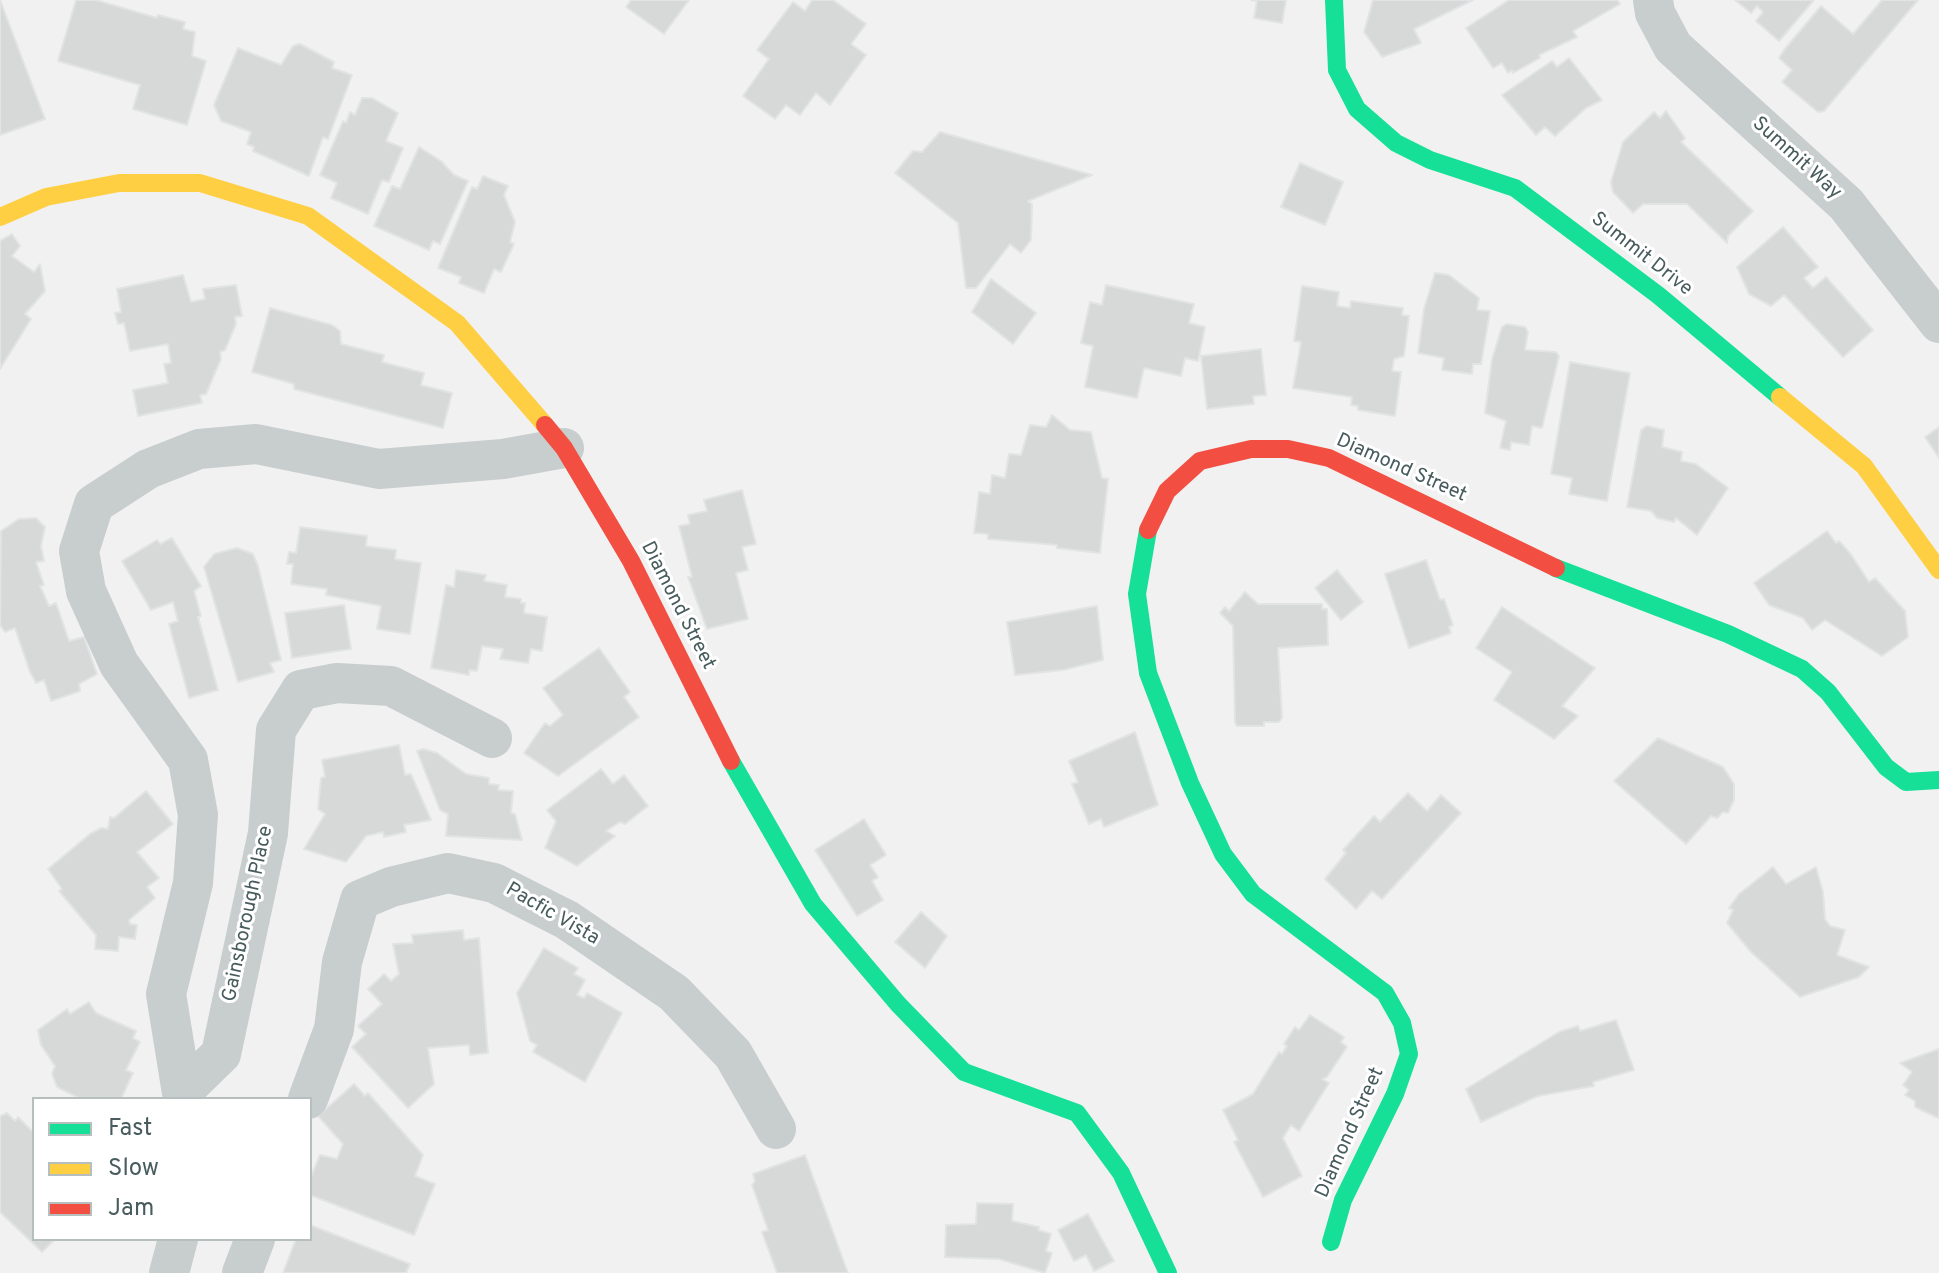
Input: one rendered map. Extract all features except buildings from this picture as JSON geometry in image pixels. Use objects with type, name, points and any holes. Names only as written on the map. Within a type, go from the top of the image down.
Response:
[{"type":"street","name":"Summit Drive","points":[[1334,0],[1337,70],[1357,109],[1396,143],[1430,160],[1515,188],[1658,295],[1864,466],[1910,525],[1939,570]]},
{"type":"street","name":"Summit Way","points":[[1653,0],[1655,13],[1673,47],[1846,204],[1939,323]]},
{"type":"street","name":"Diamond Street","points":[[0,217],[46,197],[119,183],[200,183],[308,216],[457,323],[564,448],[631,561],[720,742],[813,904],[898,1004],[964,1072],[1077,1113],[1121,1173],[1168,1273]]},
{"type":"street","points":[[183,1096],[166,994],[193,883],[198,815],[188,760],[119,664],[86,591],[79,551],[94,504],[148,469],[199,449],[256,444],[379,469],[503,459],[564,448]]},
{"type":"street","name":"Diamond Street","points":[[1331,1242],[1343,1200],[1395,1094],[1409,1054],[1402,1023],[1385,993],[1253,894],[1223,854],[1190,783],[1148,673],[1137,594],[1145,537],[1167,491],[1200,461],[1251,449],[1288,449],[1329,458],[1582,580],[1728,634],[1802,669],[1828,692],[1886,767],[1906,782],[1939,780]]},
{"type":"street","name":"Gainsborough Place","points":[[183,1096],[221,1054],[268,833],[276,730],[301,690],[337,683],[391,686],[492,738]]},
{"type":"street","name":"Pacfic Vista","points":[[309,1097],[334,1029],[342,962],[360,900],[391,887],[448,873],[494,883],[567,920],[674,993],[733,1054],[776,1129]]},
{"type":"street","points":[[169,1273],[177,1241]]},
{"type":"street","points":[[242,1273],[254,1241]]},
{"type":"traffic: fast","points":[[1334,0],[1337,70],[1357,109],[1396,143],[1430,160],[1515,188],[1658,295],[1780,397]]},
{"type":"traffic: fast","points":[[1148,530],[1137,594],[1148,673],[1190,783],[1223,854],[1253,894],[1385,993],[1402,1023],[1409,1054],[1395,1094],[1343,1200],[1331,1242]]},
{"type":"traffic: fast","points":[[1556,568],[1728,634],[1802,669],[1828,692],[1886,767],[1906,782],[1939,780]]},
{"type":"traffic: fast","points":[[731,761],[813,904],[898,1004],[964,1072],[1077,1113],[1121,1173],[1168,1273]]},
{"type":"traffic: slow","points":[[0,217],[46,197],[119,183],[200,183],[308,216],[457,323],[545,425]]},
{"type":"traffic: slow","points":[[1780,397],[1864,466],[1939,570]]},
{"type":"traffic: jam","points":[[545,425],[564,448],[631,561],[731,761]]},
{"type":"traffic: jam","points":[[1148,530],[1167,491],[1200,461],[1251,449],[1288,449],[1329,458],[1556,568]]}]
